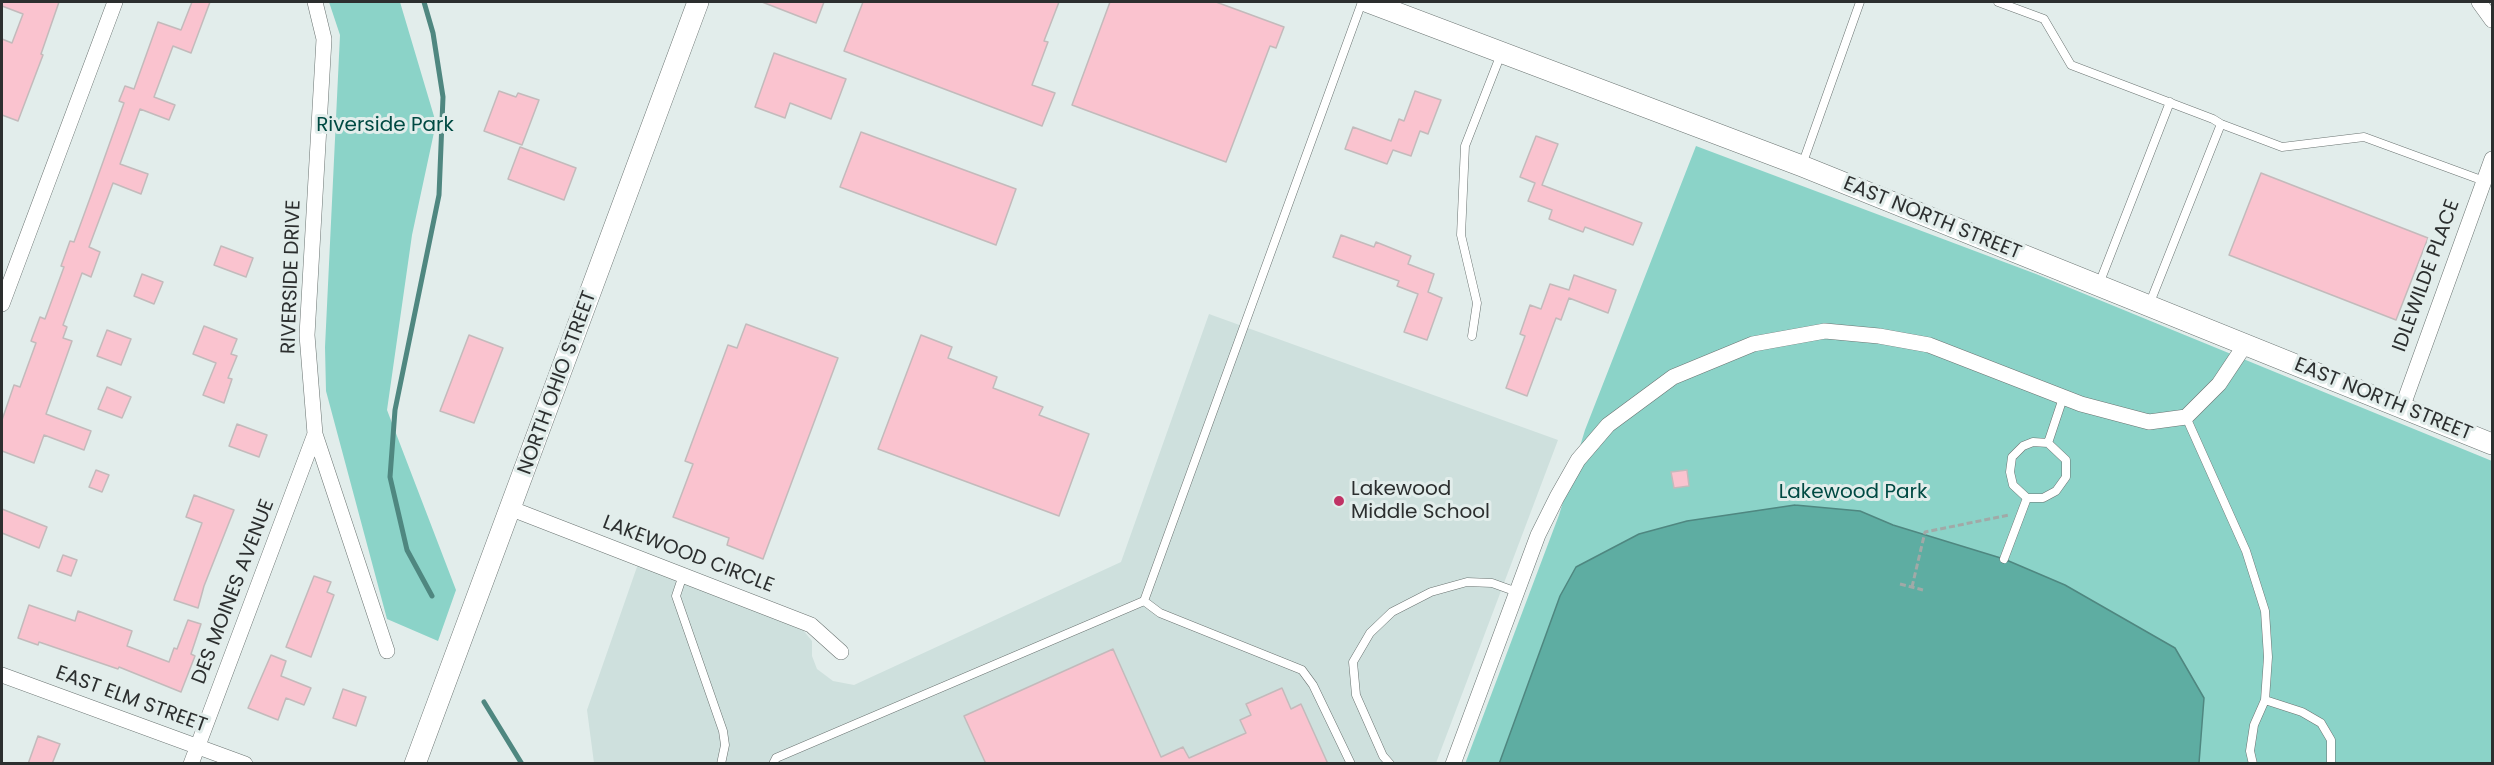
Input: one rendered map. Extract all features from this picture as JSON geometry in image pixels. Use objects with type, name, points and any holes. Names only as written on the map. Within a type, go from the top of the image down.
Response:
[{"type":"street","points":[[2,304],[115,2]]},
{"type":"street","name":"RIVERSIDE DRIVE","points":[[315,2],[324,39],[308,335],[315,434],[387,651]]},
{"type":"street","name":"NORTH OHIO STREET","points":[[415,764],[512,509],[698,2]]},
{"type":"street","name":"EAST NORTH STREET","points":[[1368,2],[1802,166],[2493,444]]},
{"type":"street","points":[[2479,2],[2493,20]]},
{"type":"street","name":"IDLEWILDE PLACE","points":[[2402,408],[2493,159]]},
{"type":"street","points":[[1454,764],[1538,536],[1557,497],[1578,460],[1608,425],[1673,377],[1753,344],[1825,331],[1879,336],[1929,345],[2063,398],[2149,422],[2186,417],[2219,384],[2245,345]]},
{"type":"street","name":"DES MOINES AVENUE","points":[[191,764],[315,434]]},
{"type":"street","name":"LAKEWOOD CIRCLE","points":[[512,509],[811,625],[842,652]]},
{"type":"street","name":"EAST ELM STREET","points":[[2,675],[245,764]]},
{"type":"lane","points":[[772,764],[776,758],[1144,601],[1362,2]]},
{"type":"lane","points":[[1802,166],[1860,2]]},
{"type":"lane","points":[[1998,2],[2044,19],[2072,65],[2213,118],[2221,124],[2282,147],[2364,137],[2484,181]]},
{"type":"lane","points":[[1472,336],[1477,303],[1461,235],[1465,146],[1502,52]]},
{"type":"lane","points":[[2098,286],[2170,102]]},
{"type":"lane","points":[[2148,306],[2221,124]]},
{"type":"lane","points":[[2048,443],[2063,398]]},
{"type":"lane","points":[[2186,417],[2246,551],[2265,611],[2268,657],[2265,700],[2253,725],[2250,751],[2253,764]]},
{"type":"lane","points":[[2033,442],[2048,443],[2067,460],[2066,477],[2056,491],[2043,498],[2027,498],[2013,484],[2010,472],[2013,457],[2023,446],[2033,442]]},
{"type":"lane","points":[[2004,559],[2027,498]]},
{"type":"lane","points":[[683,575],[676,596],[723,731],[725,745],[721,764]]},
{"type":"lane","points":[[1390,764],[1383,756],[1356,695],[1353,662],[1370,633],[1392,612],[1431,592],[1467,582],[1492,582],[1518,592]]},
{"type":"lane","points":[[1144,601],[1160,612],[1302,670],[1313,685],[1351,764]]},
{"type":"lane","points":[[2265,700],[2302,711],[2321,723],[2331,740],[2331,764]]},
{"type":"path","points":[[1912,587],[1925,532],[2022,512]]},
{"type":"path","points":[[1900,584],[1923,590]]},
{"type":"shaded area","name":"Lakewood Middle School","points":[[1209,314],[1558,440],[1436,763],[594,763],[587,710],[638,564],[803,630],[812,641],[812,656],[817,669],[833,681],[854,685],[1121,562]]},
{"type":"shaded area","points":[[1795,505],[1860,511],[1893,525],[2004,559],[2065,585],[2175,648],[2204,698],[2199,763],[1499,764],[1560,596],[1576,567],[1639,534],[1687,521]]},
{"type":"green space","name":"Riverside Park","points":[[329,2],[400,2],[436,123],[412,235],[387,410],[456,590],[438,641],[387,619],[326,391],[325,347],[340,35]]},
{"type":"green space","name":"Lakewood Park","points":[[1696,146],[2036,274],[2492,461],[2492,763],[1465,764],[1559,515],[1585,430]]},
{"type":"building","points":[[2,2],[59,2],[41,54],[43,55],[18,121],[2,115],[2,39],[12,43],[23,14],[2,6]]},
{"type":"building","points":[[192,2],[210,2],[191,53],[173,46],[154,97],[175,105],[169,120],[140,109],[120,164],[148,174],[141,194],[113,183],[89,247],[100,252],[91,277],[82,273],[63,325],[67,327],[63,338],[72,341],[46,414],[91,431],[84,450],[44,435],[34,463],[2,451],[2,420],[14,385],[20,387],[36,343],[31,341],[40,317],[45,319],[64,267],[61,266],[70,241],[74,242],[124,103],[119,101],[125,86],[134,89],[158,22],[181,30]]},
{"type":"building","points":[[762,2],[824,2],[816,23]]},
{"type":"building","points":[[863,2],[1059,2],[1044,41],[1048,42],[1032,85],[1055,93],[1042,126],[844,51]]},
{"type":"building","points":[[1110,2],[1216,2],[1284,27],[1276,48],[1270,46],[1226,162],[1072,105]]},
{"type":"building","points":[[774,53],[846,79],[831,119],[790,103],[785,118],[755,107]]},
{"type":"building","points":[[499,91],[516,97],[518,93],[539,100],[522,145],[484,131]]},
{"type":"building","points":[[1415,91],[1441,100],[1428,134],[1420,131],[1411,156],[1393,150],[1387,164],[1345,149],[1353,127],[1391,141],[1399,119],[1404,121]]},
{"type":"building","points":[[861,132],[1016,189],[996,245],[840,187]]},
{"type":"building","points":[[1536,136],[1558,144],[1542,185],[1642,223],[1633,245],[1585,227],[1583,232],[1549,219],[1552,210],[1528,201],[1535,183],[1520,177]]},
{"type":"building","points":[[520,147],[576,168],[564,200],[508,179]]},
{"type":"building","points":[[2261,173],[2428,238],[2396,320],[2229,255]]},
{"type":"building","points":[[1341,235],[1374,247],[1376,242],[1411,256],[1408,264],[1434,274],[1428,292],[1442,298],[1427,340],[1404,332],[1418,294],[1397,286],[1399,281],[1333,257]]},
{"type":"building","points":[[221,246],[253,258],[246,277],[214,265]]},
{"type":"building","points":[[142,274],[163,282],[154,304],[134,296]]},
{"type":"building","points":[[1574,275],[1616,290],[1608,313],[1569,298],[1561,320],[1556,318],[1527,396],[1506,388],[1525,336],[1520,334],[1530,305],[1541,309],[1550,284],[1569,290]]},
{"type":"building","points":[[746,324],[838,358],[763,559],[727,545],[729,538],[673,517],[693,464],[685,461],[728,345],[737,348]]},
{"type":"building","points":[[204,326],[237,339],[231,354],[237,356],[228,378],[232,379],[224,403],[203,395],[216,363],[193,354]]},
{"type":"building","points":[[107,330],[131,339],[121,365],[97,356]]},
{"type":"building","points":[[469,335],[503,348],[474,423],[440,411]]},
{"type":"building","points":[[921,335],[952,347],[948,358],[997,377],[993,388],[1043,407],[1039,415],[1089,434],[1059,516],[878,449]]},
{"type":"building","points":[[107,387],[131,397],[122,418],[98,409]]},
{"type":"building","points":[[237,424],[267,435],[259,457],[229,446]]},
{"type":"building","points":[[96,470],[109,475],[102,492],[89,487]]},
{"type":"building","points":[[1687,470],[1689,486],[1674,488],[1671,472]]},
{"type":"building","points":[[194,495],[234,510],[204,586],[198,608],[174,600],[202,523],[186,517]]},
{"type":"building","points":[[2,509],[47,527],[39,548],[2,533]]},
{"type":"building","points":[[63,555],[77,560],[71,576],[57,571]]},
{"type":"building","points":[[314,576],[331,582],[327,592],[334,595],[311,657],[286,647]]},
{"type":"building","points":[[29,605],[75,621],[78,611],[132,631],[127,646],[169,662],[174,648],[177,649],[188,620],[201,624],[191,654],[195,656],[181,692],[119,667],[118,669],[39,642],[38,645],[18,638]]},
{"type":"building","points":[[1113,649],[1161,757],[1183,747],[1189,758],[1246,733],[1240,720],[1251,715],[1246,704],[1282,688],[1291,709],[1301,704],[1328,764],[986,764],[964,716]]},
{"type":"building","points":[[271,655],[286,661],[281,676],[311,688],[304,705],[286,698],[278,720],[248,708]]},
{"type":"building","points":[[343,689],[366,697],[356,726],[333,718]]},
{"type":"building","points":[[38,736],[60,744],[52,764],[28,764]]},
{"type":"waterway","points":[[424,2],[433,33],[443,97],[439,195],[395,410],[390,477],[407,550],[432,596]]},
{"type":"waterway","points":[[484,702],[522,764]]},
{"type":"place","name":"Lakewood Middle School","points":[[1339,501]]}]
